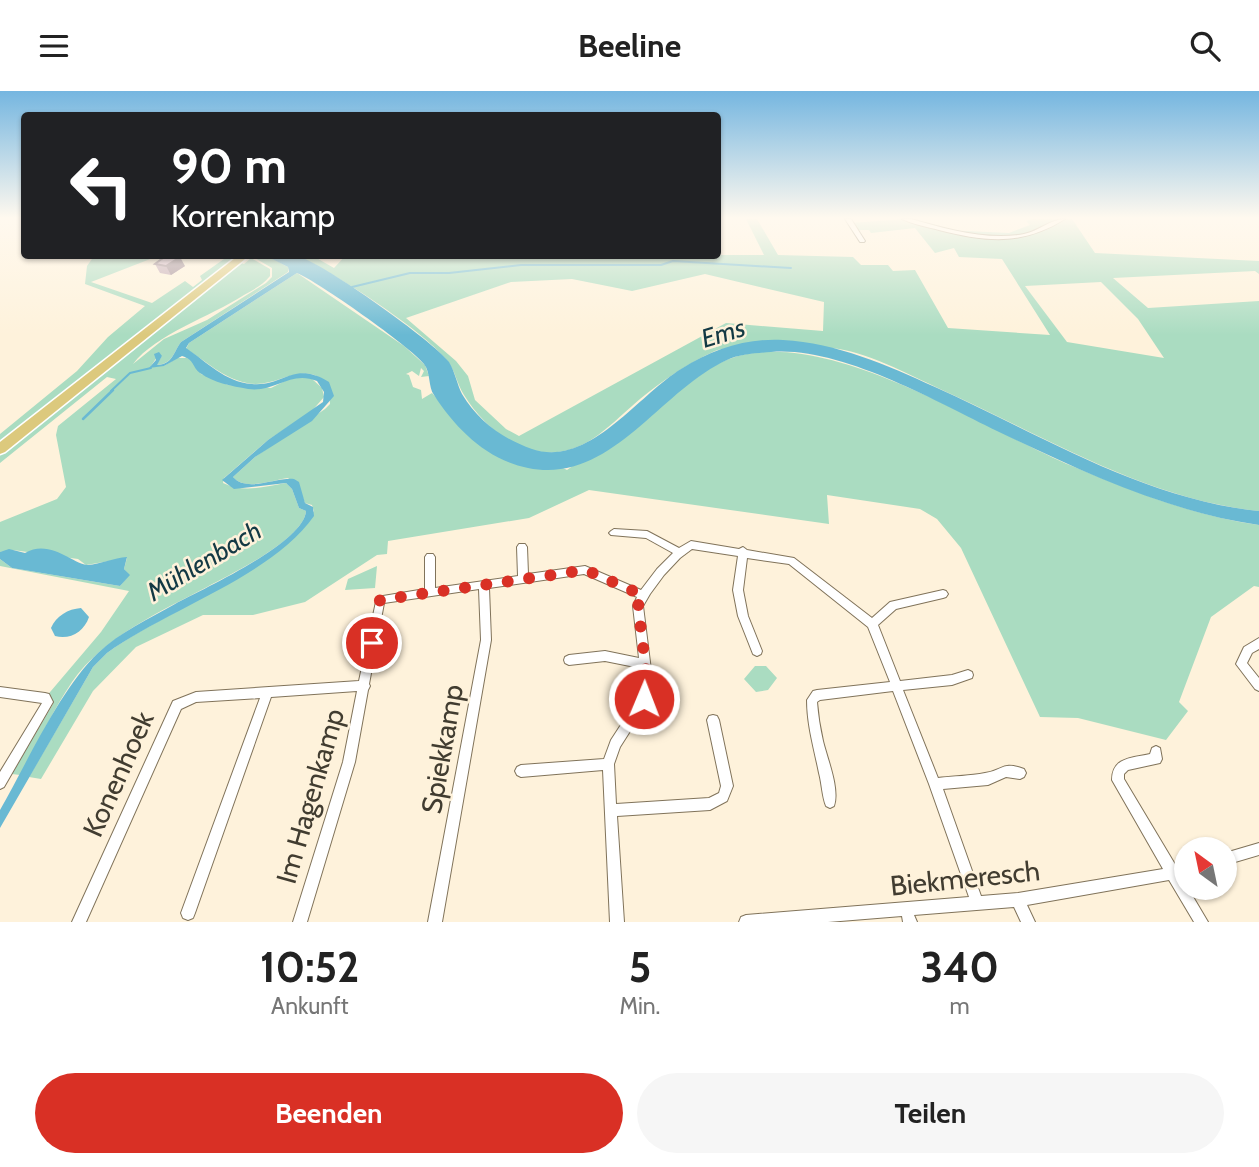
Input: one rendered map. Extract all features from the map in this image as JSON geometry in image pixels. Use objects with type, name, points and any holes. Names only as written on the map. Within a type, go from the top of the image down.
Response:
[{"type":"main road","points":[[0,449],[240,259]]},
{"type":"street","points":[[614,533],[647,535],[660,539],[680,553]]},
{"type":"street","points":[[617,922],[608,764],[615,744],[644,699],[648,686],[638,606],[642,595],[680,553],[685,548],[698,545],[790,561],[872,624],[935,785],[977,904]]},
{"type":"street","points":[[522,547],[523,578]]},
{"type":"street","points":[[743,551],[738,590],[743,616],[757,651]]},
{"type":"street","points":[[430,557],[430,592],[586,570],[642,595]]},
{"type":"street","name":"Spiekkamp","points":[[435,922],[484,654],[484,584]]},
{"type":"street","name":"Im Hagenkamp","points":[[300,922],[349,762],[380,600],[430,592]]},
{"type":"street","points":[[872,624],[893,605],[943,594]]},
{"type":"street","points":[[1259,643],[1242,657],[1241,664],[1259,686]]},
{"type":"street","points":[[569,660],[605,656],[644,664]]},
{"type":"street","points":[[830,802],[828,776],[811,714],[812,700],[825,692],[952,680],[968,675]]},
{"type":"street","name":"Konenhoek","points":[[79,922],[177,705],[196,697],[365,686]]},
{"type":"street","points":[[0,692],[45,698],[48,702],[0,783]]},
{"type":"street","points":[[188,913],[267,693]]},
{"type":"street","points":[[611,810],[710,804],[723,797],[727,786],[713,720]]},
{"type":"street","points":[[1156,752],[1156,759],[1125,765],[1118,772],[1118,780],[1174,864]]},
{"type":"street","points":[[521,771],[608,764]]},
{"type":"street","points":[[935,785],[988,779],[1006,771],[1020,773]]},
{"type":"street","points":[[1237,855],[1259,849]]},
{"type":"street","name":"Biekmeresch","points":[[746,922],[908,916],[1174,874]]},
{"type":"street","points":[[1018,899],[1028,922]]},
{"type":"street","points":[[1192,900],[1201,922]]},
{"type":"green space","points":[[854,258],[861,265],[888,265],[893,271],[915,270],[948,328],[1050,335],[1002,259],[976,258],[1193,258],[1259,261],[1259,274],[1255,271],[1113,278],[1148,308],[1259,301],[1259,511],[1216,504],[1135,479],[1056,445],[886,364],[831,348],[789,346],[715,351],[667,379],[594,438],[567,450],[536,451],[514,443],[486,423],[464,395],[447,360],[435,347],[355,288],[304,259],[318,259],[334,268],[342,259]],"holes":[[[705,274],[824,302],[823,331],[726,323],[519,436],[506,429],[475,400],[468,376],[456,361],[406,318],[511,282],[572,279],[632,291]],[[1101,282],[1138,319],[1164,358],[1067,342],[1025,286]]]},
{"type":"green space","points":[[92,259],[150,259],[91,282],[152,303],[185,281],[193,287],[202,280],[200,276],[224,259],[244,264],[253,259],[270,269],[270,276],[258,287],[169,335],[143,353],[133,364],[164,339],[207,320],[266,283],[272,277],[272,268],[256,259],[272,259],[288,267],[288,272],[181,342],[166,363],[156,365],[162,356],[157,357],[151,366],[164,366],[177,358],[187,358],[195,362],[201,374],[228,385],[271,388],[291,378],[311,378],[322,388],[324,397],[311,412],[268,440],[224,478],[223,483],[238,488],[286,483],[292,489],[299,508],[306,511],[302,522],[293,533],[265,555],[152,616],[99,652],[72,682],[20,775],[12,774],[53,704],[45,698],[101,632],[129,591],[0,566],[0,559],[12,568],[120,586],[129,575],[124,569],[127,558],[86,565],[78,559],[13,550],[0,552],[0,522],[57,499],[66,487],[56,435],[58,426],[116,379],[107,377],[0,463],[0,434],[77,371],[108,337],[145,306],[85,284],[87,266]]},
{"type":"green space","points":[[297,273],[404,346],[425,365],[429,376],[421,377],[424,371],[421,368],[419,376],[412,371],[406,374],[409,375],[413,387],[421,390],[422,399],[432,393],[448,411],[567,470],[720,363],[767,352],[810,355],[856,367],[903,385],[1072,466],[1140,493],[1187,509],[1259,525],[1259,587],[1254,586],[1211,617],[1179,702],[1188,711],[1166,740],[1078,718],[1040,717],[961,548],[937,519],[920,509],[827,495],[829,524],[589,490],[529,518],[388,541],[387,554],[377,555],[305,602],[253,615],[203,615],[136,647],[93,691],[41,779],[29,777],[93,667],[107,653],[244,574],[270,556],[314,511],[312,505],[305,503],[299,488],[288,478],[251,484],[233,477],[255,457],[325,409],[330,404],[329,385],[319,377],[309,374],[258,384],[238,381],[186,349],[189,343]]},
{"type":"green space","points":[[377,566],[375,588],[345,590],[348,579]]},
{"type":"green space","points":[[755,666],[766,666],[777,678],[768,690],[756,692],[744,679]]},
{"type":"water","points":[[272,259],[304,259],[313,263],[423,338],[449,362],[462,394],[476,413],[501,434],[532,449],[553,452],[573,448],[593,439],[681,369],[730,346],[769,340],[803,342],[842,350],[899,371],[1133,479],[1216,504],[1259,511],[1259,525],[1191,510],[1124,488],[887,378],[856,366],[798,352],[755,353],[727,360],[702,374],[610,449],[585,463],[558,470],[528,468],[499,458],[474,441],[452,420],[434,395],[426,368],[416,356],[363,315],[297,273],[189,343],[186,348],[225,375],[242,382],[263,384],[306,373],[329,382],[334,396],[312,421],[255,457],[233,477],[246,484],[294,479],[299,482],[305,503],[313,507],[314,516],[295,538],[245,575],[131,637],[107,653],[93,667],[0,828],[0,810],[45,727],[70,686],[98,653],[135,626],[271,551],[301,524],[306,511],[299,508],[292,489],[286,483],[234,489],[222,480],[268,440],[323,402],[324,392],[317,381],[299,378],[266,388],[248,389],[223,384],[205,376],[197,371],[189,359],[182,356],[164,366],[149,368],[156,360],[154,354],[159,352],[162,356],[157,365],[166,363],[181,342],[289,272],[288,267]]},
{"type":"water","points":[[9,549],[25,553],[34,549],[52,550],[88,565],[127,557],[124,569],[130,575],[120,586],[12,568],[0,559],[0,552]]},
{"type":"water","points":[[81,608],[89,617],[84,627],[71,636],[55,636],[51,628],[56,620],[67,612]]},
{"type":"building","points":[[162,259],[177,259],[166,266],[155,264]]},
{"type":"waterway","points":[[352,287],[410,273],[449,273],[521,265],[661,265],[673,261],[791,268]]},
{"type":"waterway","points":[[111,391],[130,373],[151,368]]},
{"type":"waterway","points":[[83,419],[113,390]]},
{"type":"route","points":[[372,643],[380,600],[586,570],[642,595],[638,606],[648,686],[644,699]]},
{"type":"water label","name":"Ems","points":[[723,333]]},
{"type":"water label","name":"Mühlenbach","points":[[204,561]]}]
